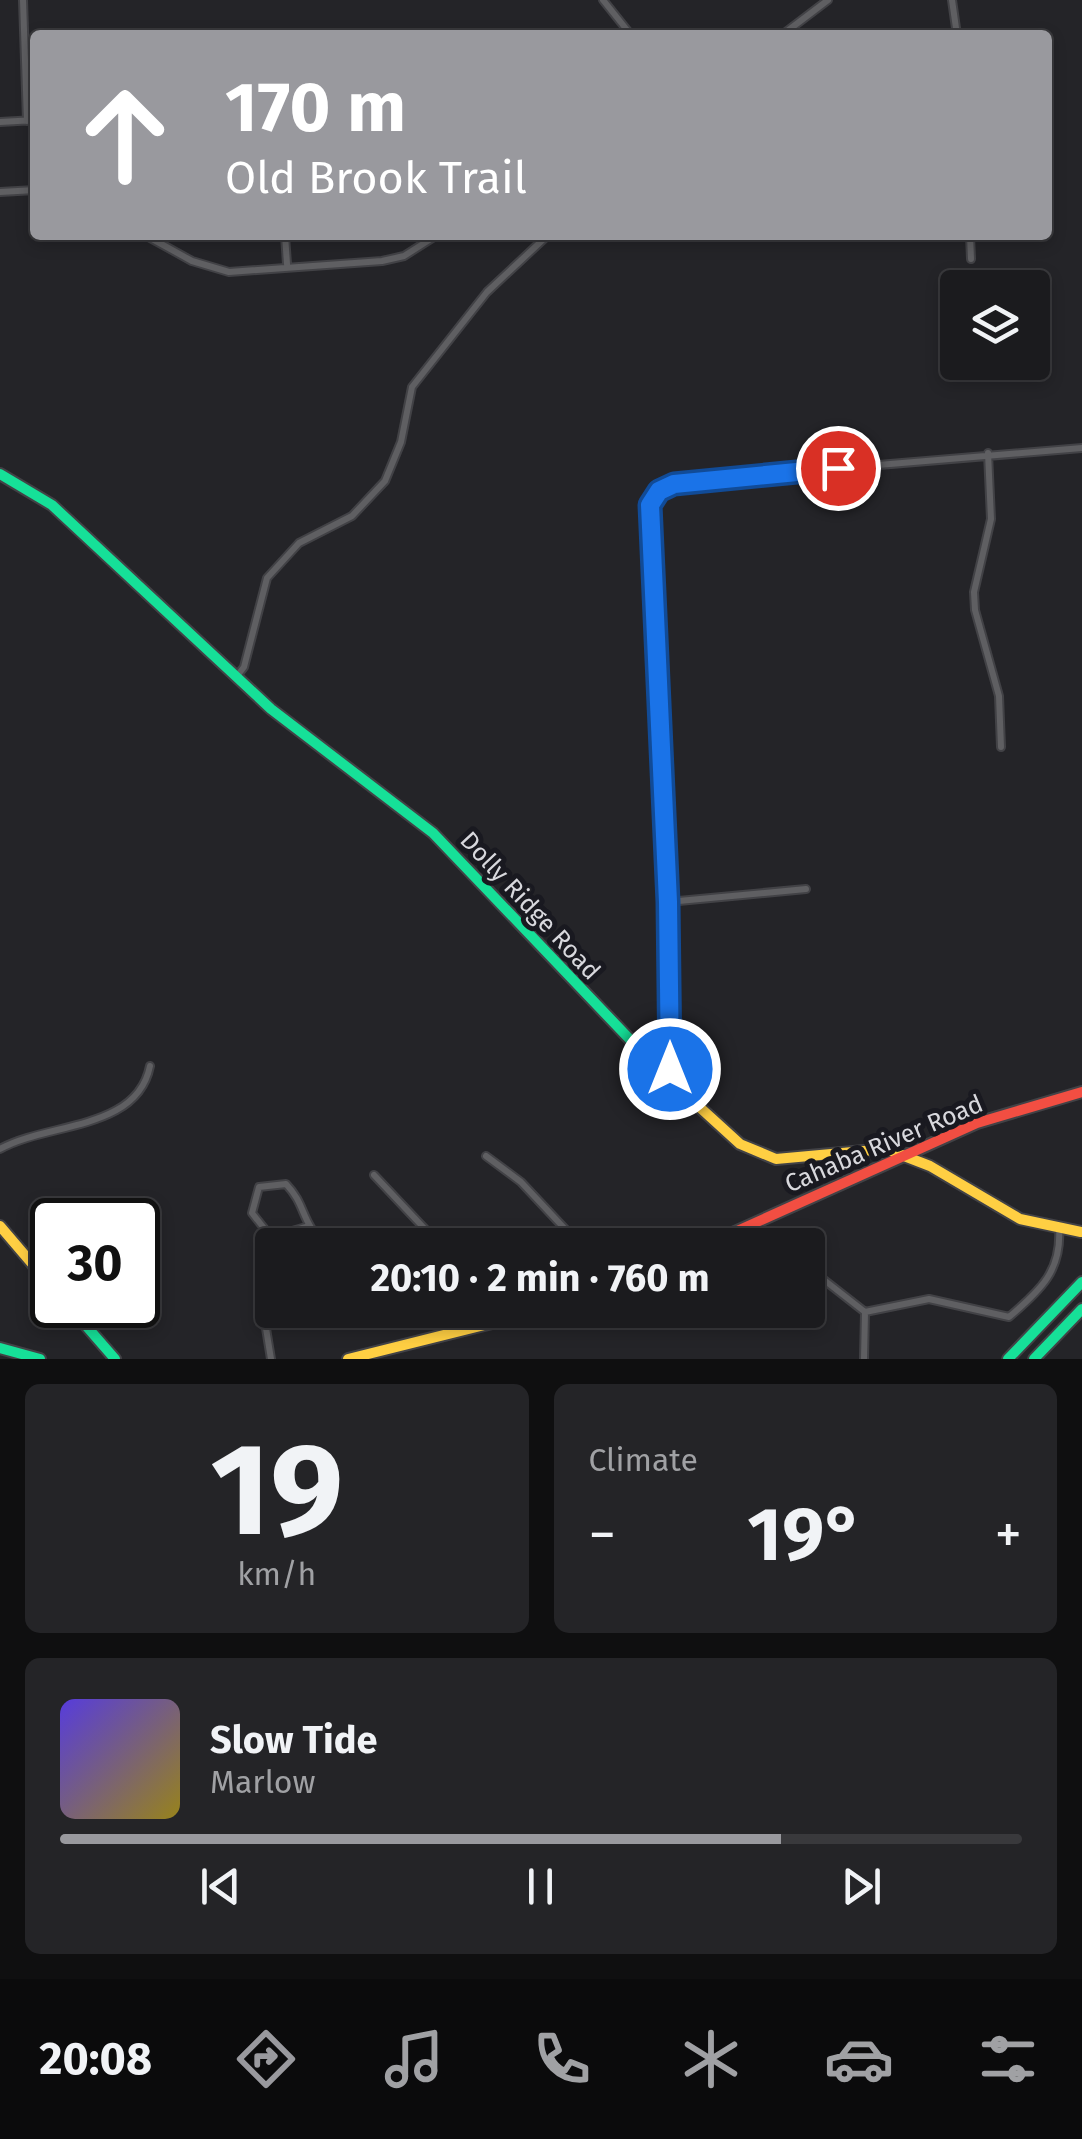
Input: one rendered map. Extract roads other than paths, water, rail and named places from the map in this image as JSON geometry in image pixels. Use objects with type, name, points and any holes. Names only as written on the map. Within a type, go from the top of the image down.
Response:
[{"type":"main road","name":"Dolly Ridge Road","points":[[0,474],[52,505],[271,710],[452,850],[629,1042],[727,1135],[770,1158],[877,1149],[904,1154],[1020,1218],[1081,1232]]},
{"type":"main road","name":"Cahaba River Road","points":[[743,1228],[904,1154],[1025,1106],[1082,1092]]},
{"type":"main road","points":[[0,1226],[30,1261]]},
{"type":"main road","points":[[1008,1359],[1082,1282]]},
{"type":"main road","points":[[1034,1359],[1082,1309]]},
{"type":"main road","points":[[88,1328],[115,1359]]},
{"type":"main road","points":[[348,1359],[457,1328]]},
{"type":"main road","points":[[0,1348],[40,1359]]},
{"type":"street","points":[[22,0],[30,108]]},
{"type":"street","points":[[603,0],[627,30]]},
{"type":"street","points":[[789,30],[828,0]]},
{"type":"street","points":[[952,0],[955,30]]},
{"type":"street","points":[[0,122],[30,121]]},
{"type":"street","points":[[0,192],[30,190]]},
{"type":"street","points":[[155,240],[210,268],[229,272],[287,264],[382,261],[404,256],[429,240]]},
{"type":"street","points":[[285,240],[287,264]]},
{"type":"street","points":[[237,676],[244,667],[267,578],[298,543],[352,516],[385,481],[401,442],[412,388],[487,292],[543,240]]},
{"type":"street","points":[[970,240],[971,259]]},
{"type":"street","points":[[666,1075],[671,1042],[668,902],[650,505],[659,491],[674,484],[748,474],[1082,448]]},
{"type":"street","points":[[988,453],[991,520],[974,592],[975,610],[998,696],[1001,747]]},
{"type":"street","points":[[668,902],[806,889]]},
{"type":"street","points":[[0,1149],[18,1139],[122,1108],[147,1082],[150,1066]]},
{"type":"street","points":[[486,1156],[521,1182],[564,1228]]},
{"type":"street","points":[[374,1175],[424,1228]]},
{"type":"street","points":[[264,1228],[252,1213],[254,1193],[266,1184],[286,1184],[300,1198],[306,1227],[302,1228]]},
{"type":"street","points":[[865,1312],[929,1298],[1009,1317],[1054,1271],[1061,1255],[1059,1228]]},
{"type":"street","points":[[825,1280],[865,1312]]},
{"type":"street","points":[[864,1359],[865,1312]]},
{"type":"street","points":[[266,1328],[271,1359]]}]
